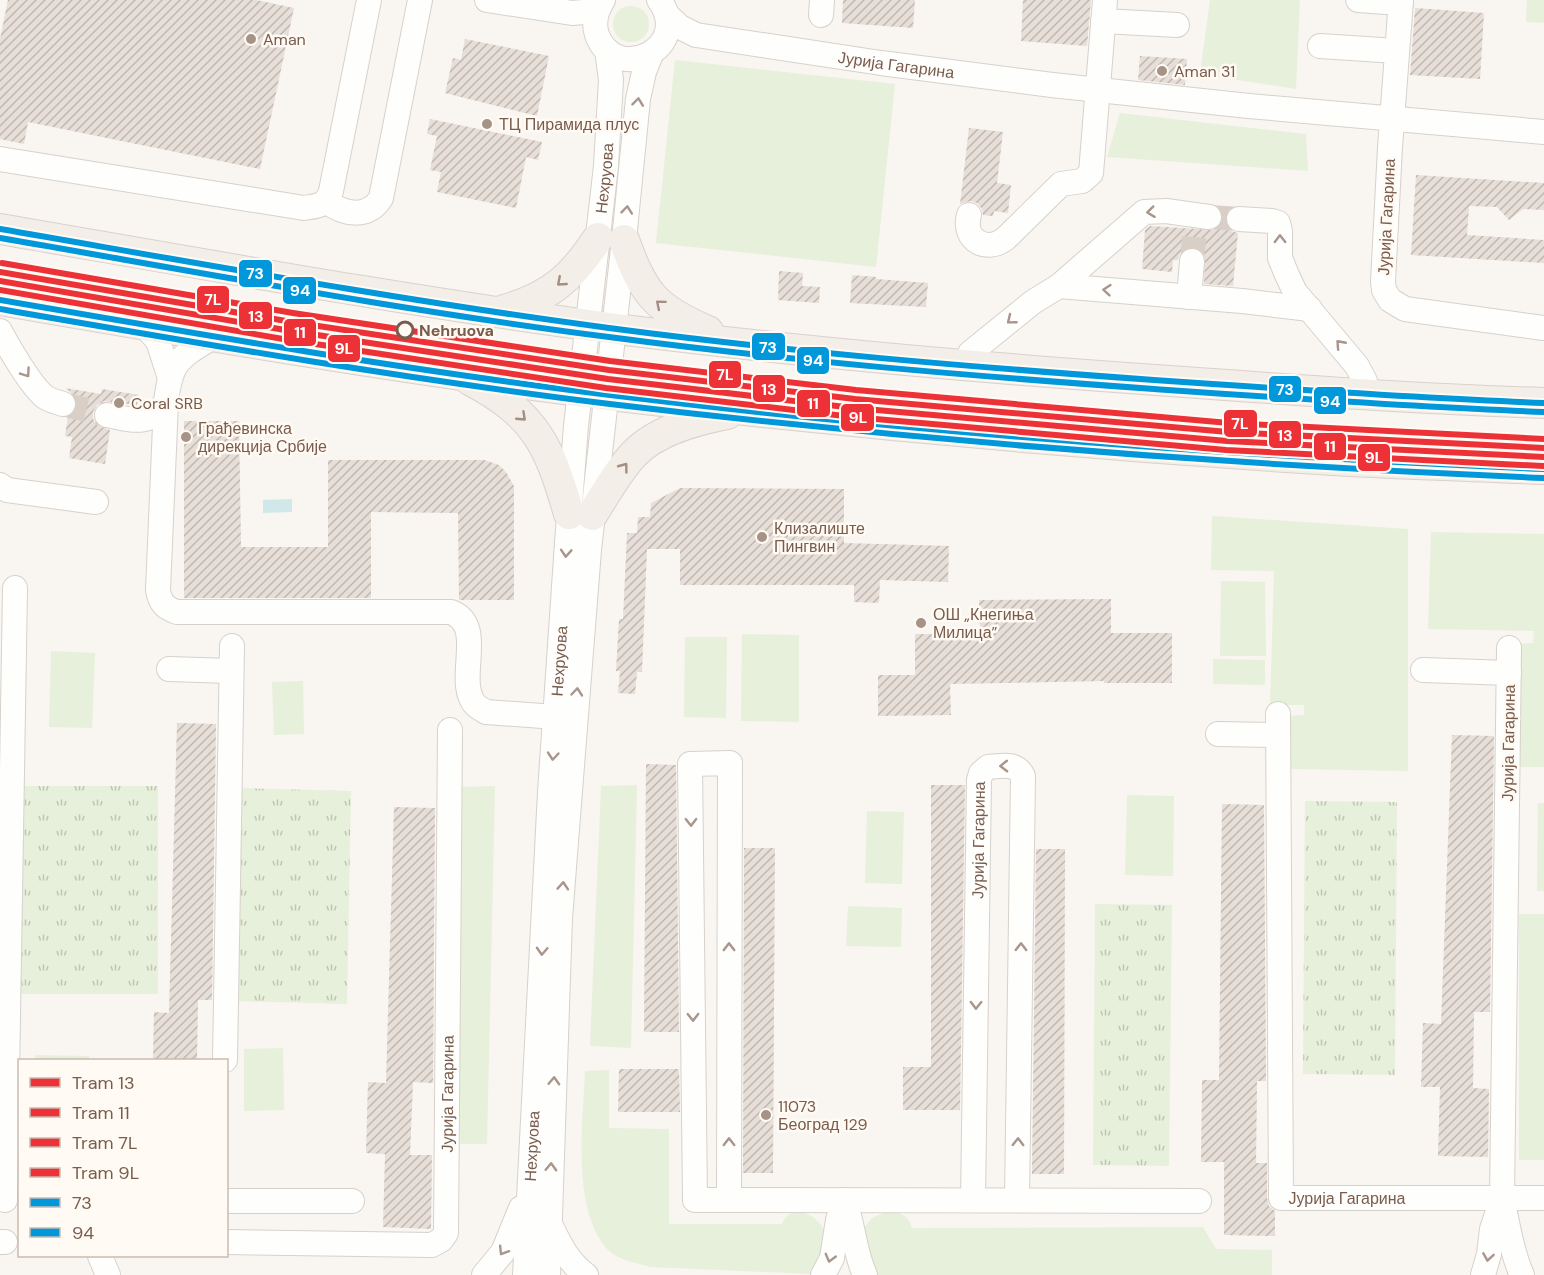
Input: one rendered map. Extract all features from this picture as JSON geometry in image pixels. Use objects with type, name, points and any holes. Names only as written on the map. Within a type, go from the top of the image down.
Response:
[{"type":"main road","points":[[0,229],[497,312],[751,345],[1063,374],[1544,404]]},
{"type":"main road","points":[[497,312],[533,301],[553,289],[611,239],[653,299],[663,308],[706,331],[751,345]]},
{"type":"main road","points":[[0,300],[213,337],[456,373],[748,410],[871,423],[1180,449],[1336,460],[1544,469]]},
{"type":"main road","points":[[456,373],[507,403],[534,429],[581,515],[635,453],[648,442],[679,427],[748,410]]},
{"type":"street","points":[[0,159],[304,208],[320,205],[326,201],[331,191],[369,0]]},
{"type":"street","points":[[326,201],[340,211],[357,213],[371,208],[381,198],[420,0]]},
{"type":"street","points":[[1358,0],[1401,1]]},
{"type":"street","points":[[503,1],[572,13],[584,12],[601,3]]},
{"type":"street","name":"Јурија Гагарина","points":[[1401,1],[1392,119],[1384,290],[1390,300],[1405,309],[1544,328]]},
{"type":"street","name":"Нехруова","points":[[601,3],[595,19],[611,80],[611,239]]},
{"type":"street","name":"Јурија Гагарина","points":[[663,8],[680,27],[696,35]]},
{"type":"street","name":"Нехруова","points":[[525,1275],[556,717],[611,239],[644,72],[667,29],[663,8]]},
{"type":"street","points":[[969,215],[967,221],[971,235],[982,244],[989,246],[996,244],[1006,238],[1061,184],[1087,178],[1092,169],[1104,11],[1177,25]]},
{"type":"street","points":[[572,13],[589,25],[602,41]]},
{"type":"street","name":"Јурија Гагарина","points":[[602,41],[621,58],[629,59],[644,57],[676,37],[696,35],[881,63],[1099,90],[1249,106],[1544,132]]},
{"type":"street","points":[[1320,46],[1397,51]]},
{"type":"street","points":[[966,366],[970,353],[1033,302],[1059,286],[1144,212],[1166,211],[1200,221]]},
{"type":"street","points":[[1239,219],[1272,221],[1278,224],[1281,258],[1295,292],[1358,366],[1365,381],[1365,394]]},
{"type":"street","points":[[1189,297],[1192,261]]},
{"type":"street","points":[[1059,286],[1310,309]]},
{"type":"street","points":[[144,325],[158,341],[169,375],[158,590],[164,605],[177,612],[451,612],[458,615],[468,626],[468,688],[472,700],[479,708],[486,712],[556,717]]},
{"type":"street","points":[[0,332],[38,390],[53,402],[63,404]]},
{"type":"street","points":[[169,375],[185,354],[213,337]]},
{"type":"street","points":[[106,416],[135,420],[152,418],[159,413],[166,402]]},
{"type":"street","points":[[0,485],[7,490],[96,502]]},
{"type":"street","name":"Нехруова","points":[[548,1275],[560,918],[570,772],[581,515]]},
{"type":"street","points":[[8,1200],[15,588]]},
{"type":"street","points":[[225,1059],[231,646]]},
{"type":"street","name":"Јурија Гагарина","points":[[1502,1199],[1509,648]]},
{"type":"street","points":[[169,669],[231,671]]},
{"type":"street","points":[[1423,670],[1509,673]]},
{"type":"street","name":"Јурија Гагарина","points":[[1218,734],[1278,725],[1281,1198],[1544,1198]]},
{"type":"street","name":"Јурија Гагарина","points":[[228,1242],[432,1245],[441,1240],[446,1233],[450,730]]},
{"type":"street","points":[[729,1200],[730,763],[690,764],[695,1200],[1199,1201]]},
{"type":"street","name":"Јурија Гагарина","points":[[973,1200],[979,780],[981,773],[988,767],[1015,766],[1023,776],[1017,1200]]},
{"type":"street","points":[[484,1275],[492,1268],[508,1242],[530,1183]]},
{"type":"street","points":[[1483,1275],[1489,1254],[1492,1229],[1502,1199]]},
{"type":"street","points":[[1502,1199],[1515,1260],[1522,1275]]},
{"type":"street","points":[[824,1275],[832,1258],[838,1220],[845,1200]]},
{"type":"street","points":[[845,1200],[852,1221],[858,1262],[865,1275]]},
{"type":"street","points":[[228,1201],[352,1202]]},
{"type":"street","points":[[550,1224],[569,1259],[586,1275]]},
{"type":"street","points":[[100,1257],[108,1275]]},
{"type":"green space","points":[[1210,0],[1300,0],[1296,89],[1200,74]]},
{"type":"green space","points":[[1527,0],[1544,0],[1544,23],[1526,22]]},
{"type":"green space","points":[[631,6],[644,11],[649,24],[644,37],[631,42],[618,37],[613,24],[618,11]]},
{"type":"green space","points":[[675,60],[895,84],[876,267],[656,243]]},
{"type":"green space","points":[[1120,113],[1306,134],[1308,171],[1107,157]]},
{"type":"green space","points":[[1212,516],[1408,529],[1408,771],[1290,769],[1290,716],[1304,715],[1304,705],[1270,705],[1274,571],[1211,570]]},
{"type":"green space","points":[[1431,532],[1544,534],[1544,767],[1515,767],[1516,644],[1533,643],[1534,631],[1428,629]]},
{"type":"green space","points":[[1221,581],[1265,582],[1266,656],[1220,656]]},
{"type":"green space","points":[[742,634],[799,635],[799,722],[741,721]]},
{"type":"green space","points":[[685,637],[727,637],[726,718],[684,717]]},
{"type":"green space","points":[[51,651],[95,653],[92,728],[49,727]]},
{"type":"green space","points":[[1213,659],[1265,660],[1265,685],[1213,684]]},
{"type":"green space","points":[[303,681],[304,734],[274,735],[272,682]]},
{"type":"green space","points":[[637,785],[631,1048],[590,1046],[601,786]]},
{"type":"green space","points":[[22,786],[158,786],[158,994],[21,994]]},
{"type":"green space","points":[[495,786],[487,1144],[460,1144],[459,787]]},
{"type":"green space","points":[[239,788],[351,791],[347,1004],[235,1001]]},
{"type":"green space","points":[[1127,795],[1174,796],[1173,876],[1125,875]]},
{"type":"green space","points":[[1305,801],[1397,802],[1395,1075],[1303,1074]]},
{"type":"green space","points":[[1538,803],[1544,803],[1544,891],[1537,891]]},
{"type":"green space","points":[[867,811],[904,812],[902,884],[865,883]]},
{"type":"green space","points":[[1095,904],[1172,905],[1169,1166],[1093,1165]]},
{"type":"green space","points":[[848,906],[902,908],[901,947],[846,946]]},
{"type":"green space","points":[[1519,914],[1544,914],[1544,1160],[1519,1160]]},
{"type":"green space","points":[[283,1048],[284,1110],[244,1111],[244,1049]]},
{"type":"green space","points":[[35,1055],[89,1056],[89,1059],[35,1059]]},
{"type":"green space","points":[[609,1070],[609,1128],[669,1129],[669,1224],[782,1224],[787,1216],[795,1212],[803,1213],[818,1222],[827,1239],[825,1251],[812,1274],[650,1267],[622,1259],[608,1250],[596,1233],[589,1212],[584,1189],[582,1139],[585,1071]]},
{"type":"green space","points":[[886,1212],[902,1215],[912,1228],[1203,1227],[1216,1249],[1272,1250],[1272,1275],[878,1275],[875,1273],[863,1229],[872,1218]]},
{"type":"water","points":[[292,499],[292,512],[263,513],[263,500]]},
{"type":"building","points":[[8,0],[256,0],[294,8],[260,169],[28,122],[24,144],[0,139],[0,39]]},
{"type":"building","points":[[843,0],[915,0],[913,28],[842,23]]},
{"type":"building","points":[[1023,0],[1091,0],[1087,46],[1021,41]]},
{"type":"building","points":[[1415,8],[1484,13],[1480,79],[1410,75]]},
{"type":"building","points":[[465,39],[549,56],[537,116],[445,93],[453,58],[461,60]]},
{"type":"building","name":"Aman 31","points":[[1140,56],[1187,59],[1185,85],[1138,80]]},
{"type":"building","points":[[430,119],[542,142],[538,160],[526,157],[516,208],[437,192],[441,172],[430,170],[437,136],[427,134]]},
{"type":"building","points":[[969,128],[1003,132],[997,183],[1011,185],[1008,213],[994,211],[993,216],[983,215],[977,203],[970,201],[960,204]]},
{"type":"building","points":[[1416,175],[1544,183],[1544,210],[1523,209],[1509,220],[1497,207],[1469,206],[1467,235],[1544,240],[1544,263],[1411,255]]},
{"type":"building","points":[[1221,210],[1228,211],[1225,218],[1226,225],[1231,231],[1238,233],[1233,286],[1204,284],[1205,255],[1194,247],[1185,248],[1178,260],[1173,260],[1172,272],[1142,269],[1145,230],[1150,226],[1214,230],[1223,220]]},
{"type":"building","points":[[779,271],[803,273],[802,286],[820,287],[819,303],[778,300]]},
{"type":"building","points":[[852,275],[928,283],[926,307],[850,303]]},
{"type":"building","points":[[65,388],[101,394],[102,389],[139,395],[137,405],[103,401],[93,412],[93,419],[97,425],[110,430],[105,464],[69,458],[72,437],[65,436],[68,417],[76,409],[77,402],[74,395]]},
{"type":"building","points":[[184,421],[239,421],[241,547],[328,547],[328,460],[484,460],[499,465],[514,486],[514,600],[459,600],[458,513],[371,512],[371,598],[184,598]]},
{"type":"building","name":"Клизалиште Пингвин","points":[[680,488],[844,489],[844,543],[949,546],[948,582],[880,580],[879,603],[854,602],[854,585],[680,585],[680,549],[647,549],[642,672],[637,672],[635,694],[618,693],[620,671],[616,671],[619,619],[623,619],[627,533],[637,533],[638,517],[650,517],[651,503]]},
{"type":"building","points":[[1111,599],[1111,633],[1172,633],[1172,683],[1104,683],[1104,681],[950,684],[951,715],[878,716],[878,675],[915,675],[915,634],[980,634],[979,600]]},
{"type":"building","points":[[177,723],[216,724],[212,1000],[198,1000],[197,1059],[153,1059],[154,1012],[169,1013]]},
{"type":"building","points":[[1452,735],[1494,736],[1490,1012],[1474,1012],[1473,1088],[1489,1089],[1488,1157],[1438,1156],[1440,1087],[1421,1087],[1423,1023],[1441,1024]]},
{"type":"building","points":[[646,764],[676,765],[679,1032],[644,1032]]},
{"type":"building","points":[[931,785],[965,785],[960,1110],[903,1110],[903,1067],[931,1067]]},
{"type":"building","points":[[1222,804],[1264,805],[1266,1081],[1257,1081],[1256,1163],[1267,1163],[1267,1198],[1269,1206],[1275,1211],[1275,1236],[1224,1235],[1224,1162],[1201,1162],[1202,1080],[1219,1080]]},
{"type":"building","points":[[394,807],[435,808],[433,1083],[413,1082],[410,1155],[432,1155],[431,1229],[383,1227],[385,1154],[366,1153],[368,1082],[386,1083]]},
{"type":"building","points":[[744,848],[775,848],[773,1173],[743,1173]]},
{"type":"building","points":[[1036,849],[1065,849],[1064,1174],[1032,1174]]},
{"type":"building","points":[[619,1069],[679,1069],[680,1112],[618,1112]]},
{"type":"tunnel","points":[[1209,217],[1239,219]]},
{"type":"tunnel","points":[[1192,261],[1195,229]]},
{"type":"tunnel","points":[[63,404],[107,415]]},
{"type":"tram line","name":"7L","points":[[2,263],[293,313],[610,361],[856,390],[1229,423],[1544,439]]},
{"type":"tram line","name":"13","points":[[0,272],[292,322],[609,370],[855,399],[1228,432],[1544,448]]},
{"type":"tram line","name":"11","points":[[0,281],[291,331],[608,379],[854,408],[1227,441],[1544,457]]},
{"type":"tram line","name":"9L","points":[[0,290],[289,340],[606,388],[853,417],[1226,450],[1543,466]]},
{"type":"transit line","name":"73","points":[[0,229],[456,306],[609,328],[745,344],[1086,375],[1446,399],[1544,403]]},
{"type":"transit line","name":"94","points":[[0,238],[304,291],[533,327],[745,353],[1086,384],[1446,408],[1544,412]]},
{"type":"transit line","name":"73","points":[[0,300],[381,363],[726,409],[959,432],[1193,450],[1544,469]]},
{"type":"transit line","name":"94","points":[[0,309],[380,372],[533,394],[726,417],[959,440],[1193,459],[1544,478]]},
{"type":"place","name":"Aman","points":[[251,39]]},
{"type":"place","name":"Aman 31","points":[[1162,71]]},
{"type":"place","name":"ТЦ Пирамида плус","points":[[487,124]]},
{"type":"place","name":"Nehruova","points":[[405,330]]},
{"type":"place","name":"Coral SRB","points":[[119,403]]},
{"type":"place","name":"Грађевинска дирекција Србије","points":[[186,437]]},
{"type":"place","name":"Клизалиште Пингвин","points":[[762,537]]},
{"type":"place","name":"ОШ „Кнегиња Милица”","points":[[921,623]]},
{"type":"place","name":"11073 Београд 129","points":[[766,1115]]}]
